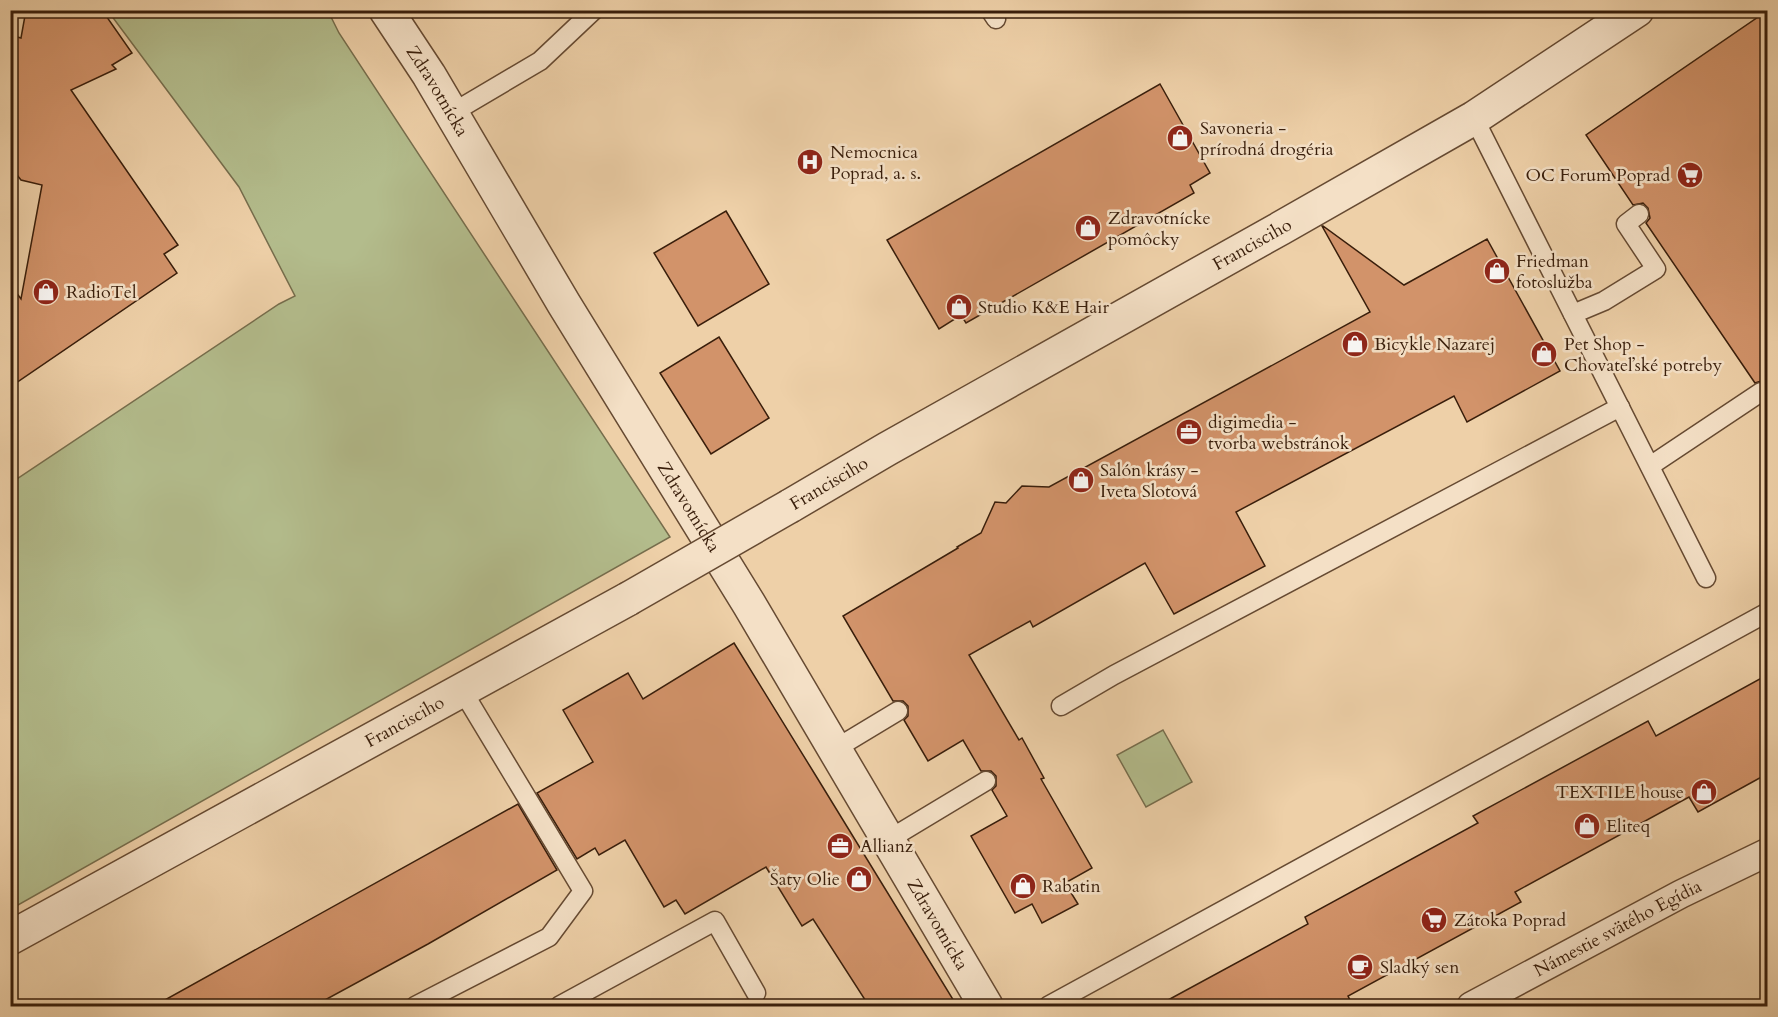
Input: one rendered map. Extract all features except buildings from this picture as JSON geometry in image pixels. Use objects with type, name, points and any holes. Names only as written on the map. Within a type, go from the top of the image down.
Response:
[{"type":"street","name":"Zdravotnícka","points":[[386,10],[429,75],[564,304],[749,604],[986,1006]]},
{"type":"street","name":"Francisciho","points":[[10,938],[628,599],[867,460],[1271,234],[1474,118],[1637,10]]},
{"type":"street","name":"Námestie svätého Egídia","points":[[1472,1006],[1681,894],[1767,852]]},
{"type":"lane","points":[[452,113],[540,61],[594,10]]},
{"type":"lane","points":[[1474,118],[1706,578]]},
{"type":"lane","points":[[1574,314],[1604,301],[1656,269],[1626,224],[1639,214]]},
{"type":"lane","points":[[1650,466],[1761,392]]},
{"type":"lane","points":[[1061,706],[1125,669],[1620,407]]},
{"type":"lane","points":[[1048,1006],[1767,612]]},
{"type":"lane","points":[[415,1006],[549,937],[583,891],[462,690]]},
{"type":"lane","points":[[835,749],[898,711]]},
{"type":"lane","points":[[888,840],[986,781]]},
{"type":"lane","points":[[559,1006],[715,921],[756,993]]},
{"type":"green space","points":[[108,11],[328,11],[339,33],[670,537],[11,909],[11,483],[279,304],[295,296],[239,187]]},
{"type":"green space","points":[[1163,730],[1192,782],[1146,807],[1117,755]]},
{"type":"place","name":"Savoneria - prírodná drogéria","points":[[1180,138]]},
{"type":"place","name":"Nemocnica Poprad, a. s.","points":[[810,162]]},
{"type":"place","name":"OC Forum Poprad","points":[[1690,175]]},
{"type":"place","name":"Zdravotnícke pomôcky","points":[[1088,228]]},
{"type":"place","name":"Friedman fotoslužba","points":[[1497,271]]},
{"type":"place","name":"RadioTel","points":[[46,292]]},
{"type":"place","name":"Studio K&E Hair","points":[[959,307]]},
{"type":"place","name":"Bicykle Nazarej","points":[[1355,344]]},
{"type":"place","name":"Pet Shop - Chovateľské potreby","points":[[1544,354]]},
{"type":"place","name":"digimedia - tvorba webstránok","points":[[1189,432]]},
{"type":"place","name":"Salón krásy - Iveta Slotová","points":[[1081,480]]},
{"type":"place","name":"TEXTILE house","points":[[1704,792]]},
{"type":"place","name":"Eliteq","points":[[1587,826]]},
{"type":"place","name":"Allianz","points":[[840,846]]},
{"type":"place","name":"Šaty Olie","points":[[859,879]]},
{"type":"place","name":"Rabatin","points":[[1023,886]]},
{"type":"place","name":"Zátoka Poprad","points":[[1434,920]]},
{"type":"place","name":"Sladký sen","points":[[1360,967]]}]
